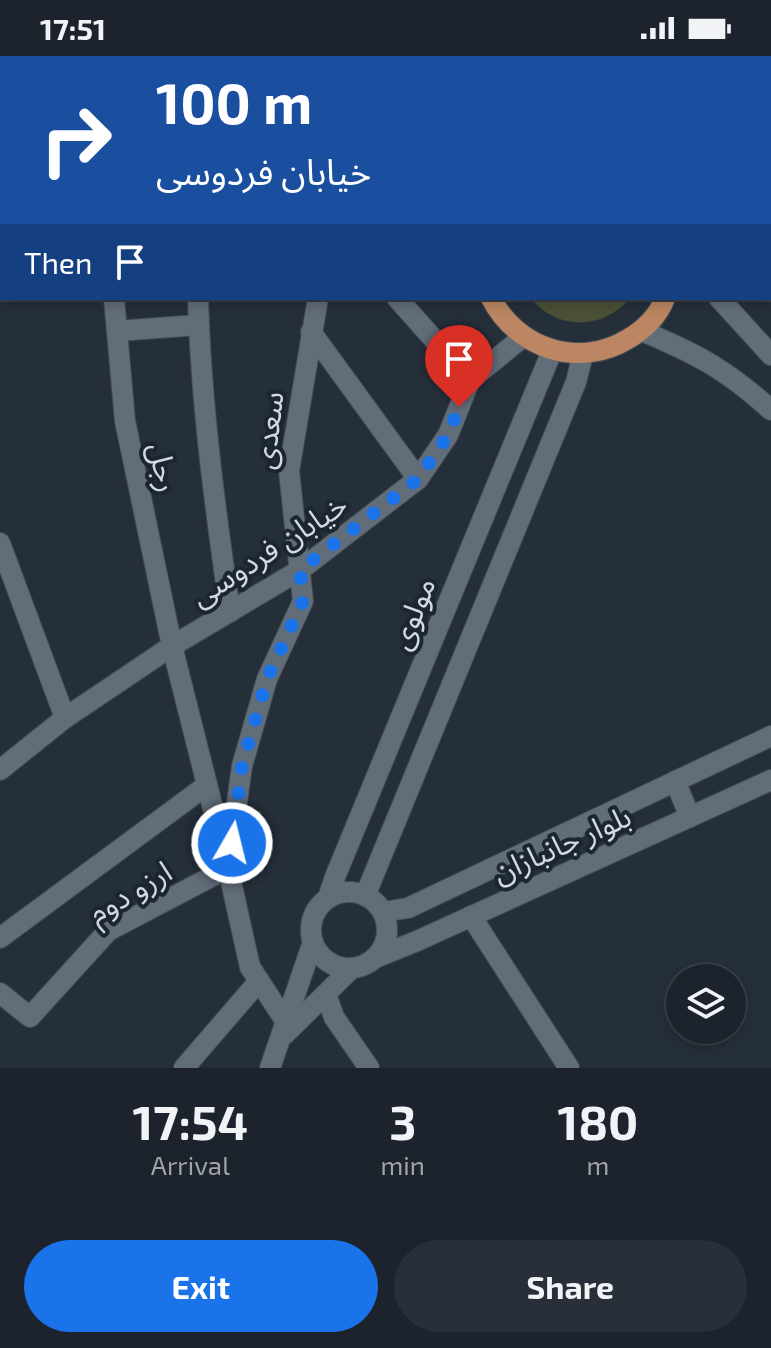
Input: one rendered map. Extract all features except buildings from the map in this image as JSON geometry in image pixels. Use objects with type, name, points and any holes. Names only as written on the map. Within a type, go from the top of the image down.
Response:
[{"type":"main road","points":[[492,300],[500,315],[523,337],[552,351],[583,354],[614,348],[642,331],[664,300]]},
{"type":"street","name":"رجل","points":[[114,300],[125,421],[172,646],[250,967],[284,1030]]},
{"type":"street","points":[[198,300],[209,462],[230,612]]},
{"type":"street","name":"سعدی","points":[[228,868],[242,766],[267,679],[303,601],[289,471],[318,300]]},
{"type":"street","points":[[399,300],[470,380]]},
{"type":"street","points":[[721,300],[771,355]]},
{"type":"street","points":[[117,331],[198,325]]},
{"type":"street","points":[[642,331],[698,355],[741,383],[771,410]]},
{"type":"street","points":[[311,332],[418,479]]},
{"type":"street","name":"خیابان فردوسی","points":[[0,770],[65,718],[172,646],[300,570],[418,479],[448,435],[470,380],[523,337]]},
{"type":"street","name":"مولوی","points":[[328,898],[552,351]]},
{"type":"street","points":[[365,896],[576,382],[583,354]]},
{"type":"street","points":[[0,543],[65,718]]},
{"type":"street","name":"بلوار جانبازان","points":[[383,912],[408,908],[771,736]]},
{"type":"street","name":"بلوار جانبازان","points":[[375,958],[771,780]]},
{"type":"street","points":[[675,781],[690,817]]},
{"type":"street","points":[[0,938],[207,785]]},
{"type":"street","name":"ارزو دوم","points":[[0,993],[30,1017],[108,931],[228,868]]},
{"type":"street","points":[[352,892],[365,896],[383,912],[387,936],[375,958],[364,965],[340,967],[319,953],[313,942],[313,918],[328,898],[352,892]]},
{"type":"street","points":[[471,916],[569,1068]]},
{"type":"street","points":[[270,1068],[313,942]]},
{"type":"street","points":[[284,1030],[352,968]]},
{"type":"street","points":[[184,1068],[259,981]]},
{"type":"street","points":[[326,994],[334,1017],[369,1068]]},
{"type":"green space","points":[[533,300],[628,300],[619,309],[594,321],[566,321],[541,309]]},
{"type":"route","points":[[232,843],[242,766],[267,679],[303,601],[300,570],[418,479],[448,435],[459,407]]}]
